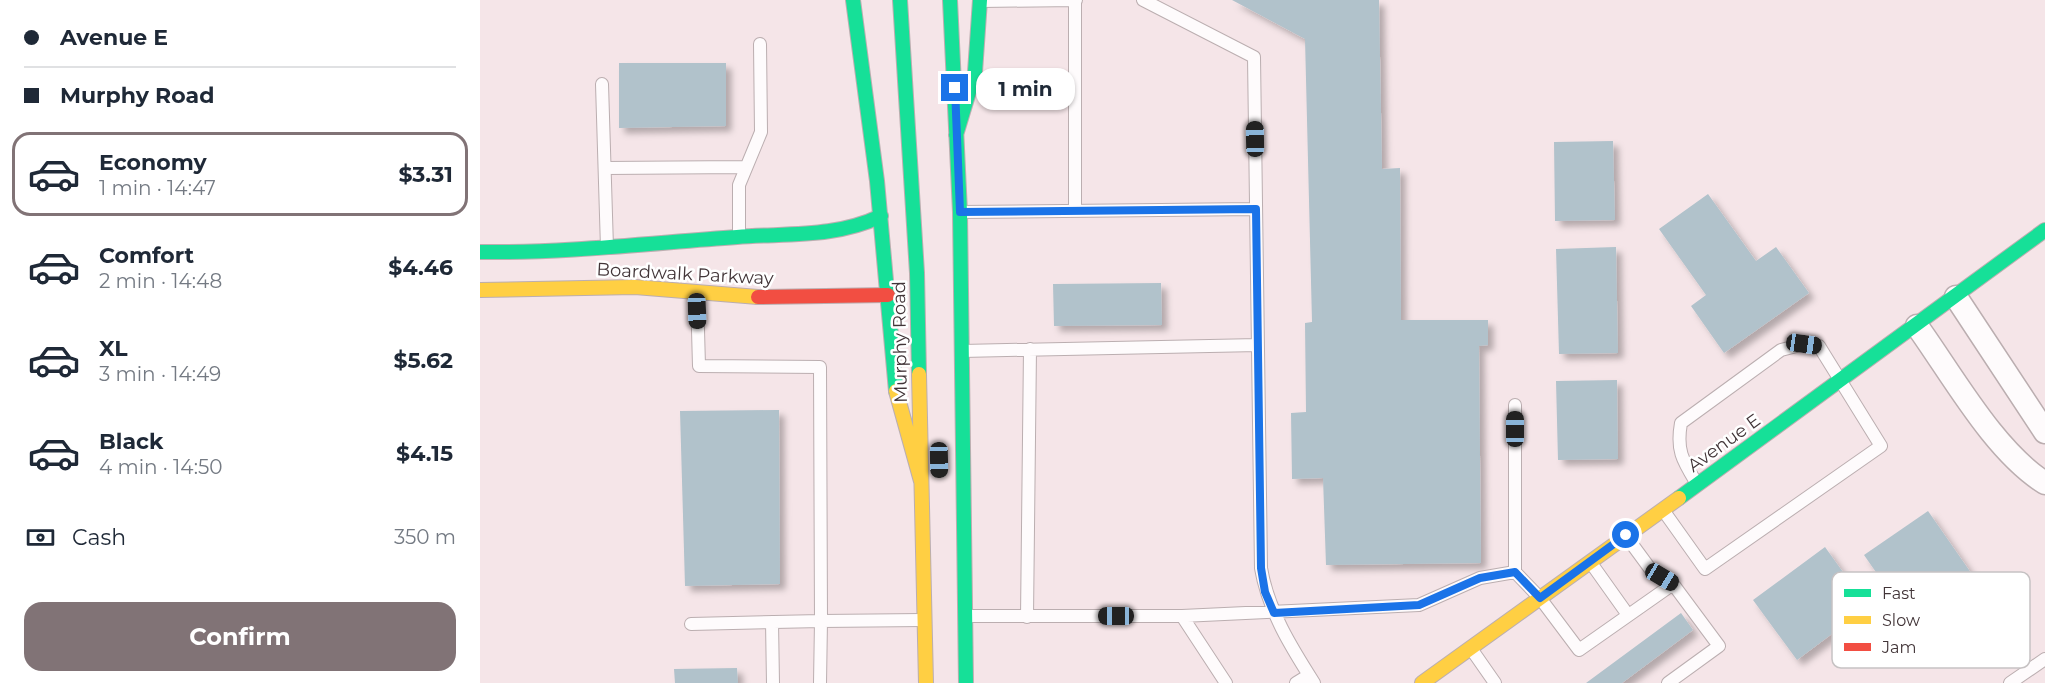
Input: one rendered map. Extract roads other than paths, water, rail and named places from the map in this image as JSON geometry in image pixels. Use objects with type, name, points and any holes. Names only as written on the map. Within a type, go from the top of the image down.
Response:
[{"type":"main road","points":[[853,0],[881,216],[897,401],[921,481]]},
{"type":"main road","name":"Murphy Road","points":[[900,0],[917,273],[926,683]]},
{"type":"main road","points":[[950,0],[960,212],[966,683]]},
{"type":"main road","points":[[956,135],[975,72],[980,0]]},
{"type":"main road","name":"Boardwalk Parkway","points":[[480,252],[559,253],[738,237],[841,232],[863,226],[881,216]]},
{"type":"main road","name":"Avenue E","points":[[1422,683],[1840,382],[2045,230]]},
{"type":"main road","name":"Boardwalk Parkway","points":[[480,290],[635,287],[745,297],[888,295]]},
{"type":"main road","points":[[918,395],[934,430]]},
{"type":"main road","points":[[948,595],[966,616]]},
{"type":"street","points":[[1956,297],[2045,432]]},
{"type":"street","points":[[1917,326],[2001,444],[2028,473],[2045,483]]},
{"type":"lane","points":[[980,0],[1075,0],[1075,211]]},
{"type":"lane","points":[[1143,0],[1254,57],[1261,568],[1265,592],[1274,613],[1312,679],[1296,683]]},
{"type":"lane","points":[[738,237],[739,185],[745,167],[755,152],[761,132],[760,44]]},
{"type":"lane","points":[[603,84],[607,249]]},
{"type":"lane","points":[[605,168],[745,167]]},
{"type":"lane","points":[[960,212],[1256,209]]},
{"type":"lane","points":[[697,292],[699,366],[820,367],[820,683]]},
{"type":"lane","points":[[1662,509],[1704,569],[1881,446],[1819,346],[1804,344],[1781,350],[1681,423],[1678,438],[1681,457],[1697,484]]},
{"type":"lane","points":[[961,351],[1258,345]]},
{"type":"lane","points":[[1028,617],[1030,350]]},
{"type":"lane","points":[[1515,405],[1515,572],[1540,598],[1579,650],[1673,584]]},
{"type":"lane","points":[[1626,535],[1651,570],[1673,584],[1719,646],[1668,683]]},
{"type":"lane","points":[[1590,562],[1628,615]]},
{"type":"lane","points":[[966,616],[1182,616],[1419,605],[1480,578],[1515,572]]},
{"type":"lane","points":[[1182,616],[1226,683]]},
{"type":"lane","points":[[691,624],[924,620]]},
{"type":"lane","points":[[772,622],[773,683]]},
{"type":"lane","points":[[1471,648],[1496,683]]},
{"type":"lane","points":[[2010,683],[2045,659]]}]
